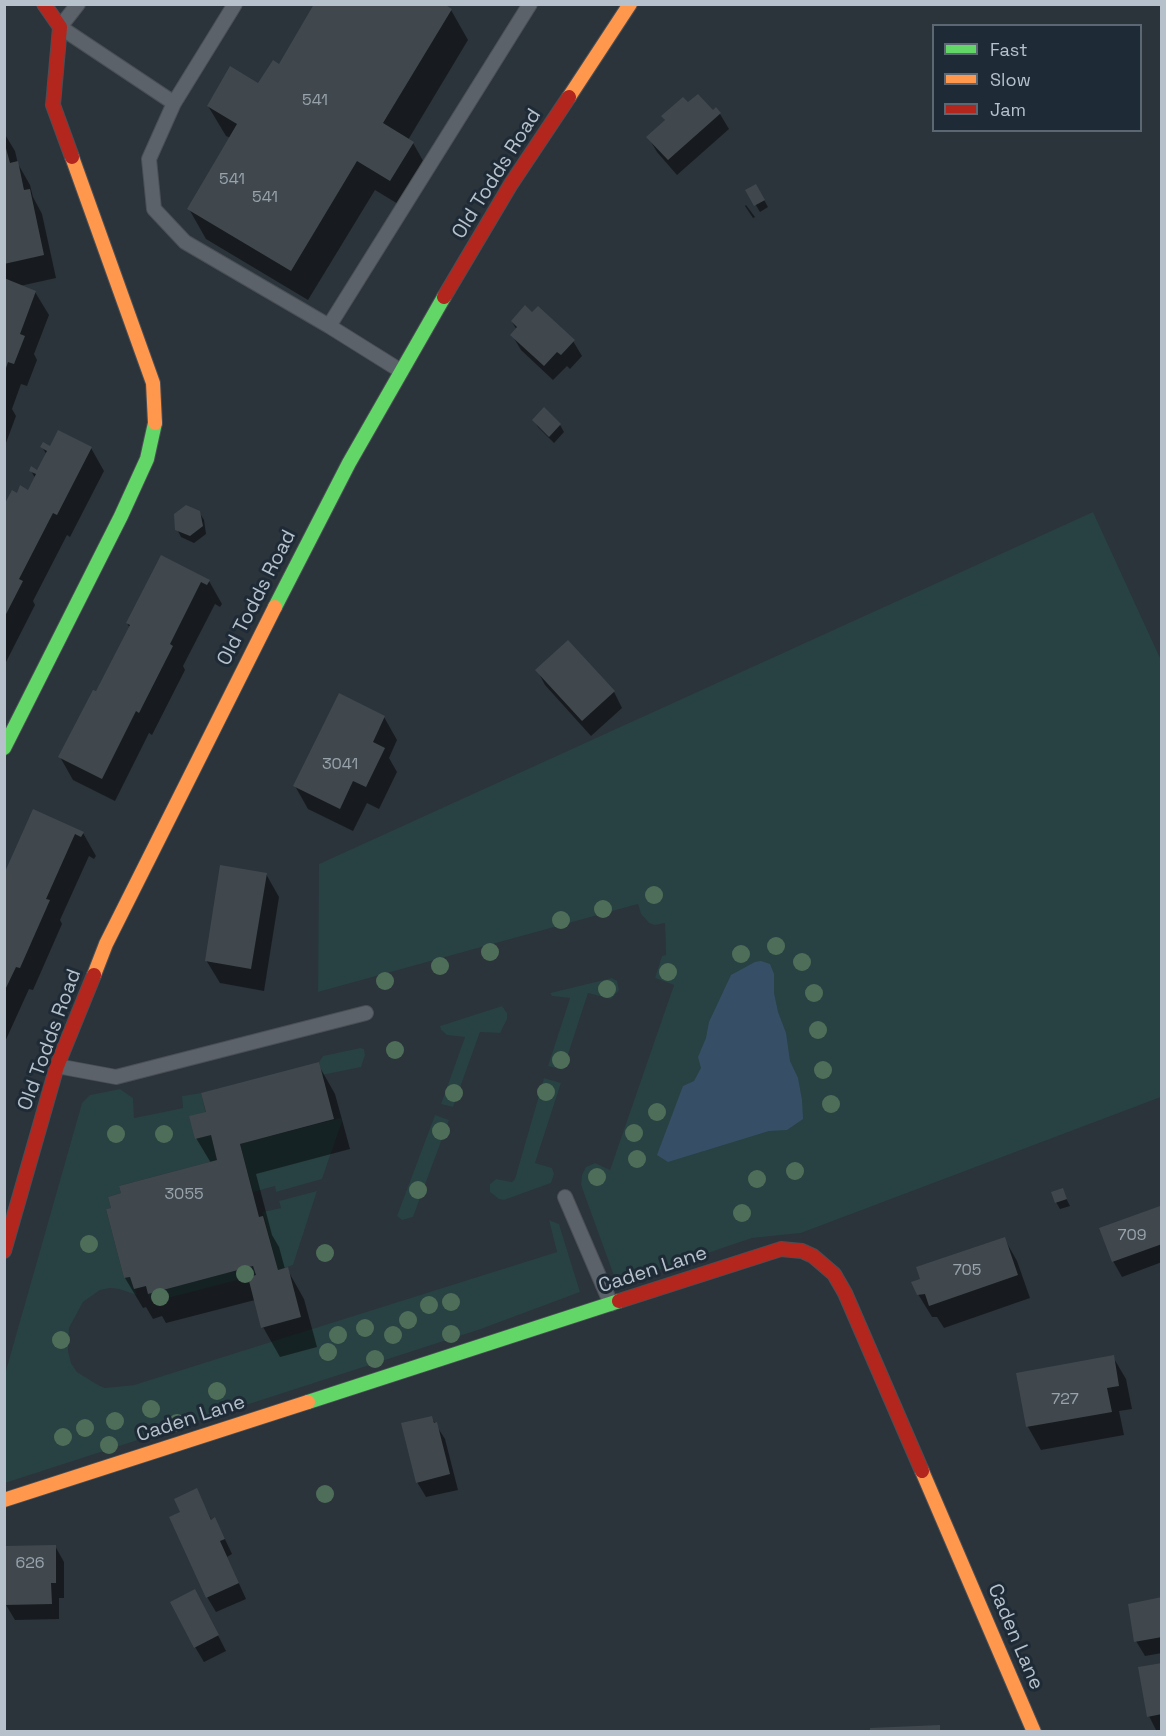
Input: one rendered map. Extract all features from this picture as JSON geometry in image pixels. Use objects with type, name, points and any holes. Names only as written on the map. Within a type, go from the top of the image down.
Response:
[{"type":"street","points":[[4,747],[121,516],[147,459],[156,420],[153,383],[53,105],[60,27],[44,4]]},
{"type":"street","name":"Old Todds Road","points":[[4,1251],[57,1066],[106,944],[240,674],[349,463],[400,371],[512,184],[630,4]]},
{"type":"street","name":"Caden Lane","points":[[4,1500],[781,1249],[802,1251],[813,1256],[834,1274],[850,1304],[1034,1731]]},
{"type":"lane","points":[[78,4],[60,27],[174,104]]},
{"type":"lane","points":[[235,4],[174,104],[149,159],[154,209],[185,242],[329,326],[400,371]]},
{"type":"lane","points":[[329,326],[530,4]]},
{"type":"lane","points":[[57,1066],[116,1077],[366,1013]]},
{"type":"lane","points":[[565,1197],[611,1304]]},
{"type":"green space","points":[[1093,512],[1161,660],[1161,1097],[801,1233],[752,1238],[620,1283],[614,1276],[581,1185],[582,1175],[586,1167],[595,1163],[610,1170],[674,985],[655,978],[662,956],[666,955],[665,923],[655,925],[649,923],[641,914],[638,904],[318,992],[319,864]]},
{"type":"green space","points":[[612,978],[617,981],[619,990],[611,999],[588,993],[563,1070],[548,1066],[570,998],[552,996],[550,993]]},
{"type":"green space","points":[[502,1006],[507,1013],[507,1019],[500,1033],[480,1032],[453,1107],[441,1104],[465,1037],[447,1035],[440,1026]]},
{"type":"green space","points":[[364,1049],[365,1055],[361,1067],[322,1075],[319,1062],[323,1056]]},
{"type":"green space","points":[[544,1078],[561,1083],[535,1163],[552,1168],[554,1174],[551,1183],[504,1200],[499,1199],[490,1192],[490,1184],[496,1179],[512,1182],[515,1179]]},
{"type":"green space","points":[[120,1089],[133,1098],[134,1118],[183,1108],[182,1096],[201,1093],[217,1160],[119,1186],[121,1193],[108,1197],[111,1208],[106,1209],[124,1278],[130,1277],[137,1295],[119,1289],[100,1290],[83,1302],[69,1328],[68,1351],[71,1363],[77,1372],[98,1385],[105,1388],[134,1385],[557,1252],[549,1220],[559,1224],[580,1292],[481,1329],[5,1483],[5,1374],[82,1103],[90,1095]]},
{"type":"green space","points":[[435,1115],[449,1120],[413,1217],[402,1220],[397,1216]]},
{"type":"green space","points":[[341,1118],[342,1121],[322,1179],[276,1192],[275,1186],[253,1192],[240,1144]]},
{"type":"green space","points":[[317,1191],[293,1265],[278,1270],[263,1212],[281,1208],[279,1201]]},
{"type":"green space","points":[[253,1266],[256,1275],[152,1302],[148,1294]]},
{"type":"water","points":[[761,961],[770,964],[774,974],[774,993],[786,1033],[790,1061],[798,1078],[803,1119],[787,1130],[769,1131],[668,1162],[657,1155],[683,1086],[694,1081],[701,1068],[698,1057],[706,1038],[709,1022],[731,975]]},
{"type":"building","points":[[314,4],[444,4],[452,9],[383,123],[414,142],[390,181],[357,161],[291,271],[187,209],[237,124],[207,106],[230,66],[258,83],[273,60],[279,64]]},
{"type":"building","points":[[698,94],[713,110],[716,107],[721,113],[668,160],[646,137],[665,120],[661,116],[683,97],[688,102]]},
{"type":"building","points":[[4,141],[10,163],[18,161],[24,190],[30,189],[44,255],[4,264]]},
{"type":"building","points":[[756,184],[765,200],[754,206],[745,190]]},
{"type":"building","points":[[4,278],[36,291],[20,334],[25,336],[14,364],[8,362],[5,371]]},
{"type":"building","points":[[525,305],[532,312],[538,306],[575,340],[561,355],[557,352],[544,366],[510,335],[517,327],[511,321]]},
{"type":"building","points":[[544,407],[561,424],[549,437],[532,420]]},
{"type":"building","points":[[58,430],[92,447],[57,515],[53,513],[19,579],[23,581],[4,618],[4,505],[12,490],[17,493],[20,485],[28,490],[36,474],[29,471],[31,466],[37,470],[47,451],[40,447],[43,442],[50,446]]},
{"type":"building","points":[[186,505],[200,511],[203,526],[190,536],[175,530],[174,514]]},
{"type":"building","points":[[161,555],[210,580],[207,585],[201,582],[170,644],[173,646],[139,713],[136,711],[102,779],[58,757],[130,625],[126,623]]},
{"type":"building","points":[[568,640],[615,691],[582,721],[535,670]]},
{"type":"building","points":[[339,693],[385,716],[373,742],[385,748],[366,787],[353,781],[340,809],[293,786]]},
{"type":"building","points":[[33,809],[84,832],[81,837],[75,834],[46,899],[50,900],[20,968],[16,967],[4,992],[4,885],[6,881],[4,874]]},
{"type":"building","points":[[220,865],[267,873],[251,969],[205,961]]},
{"type":"building","points":[[319,1062],[334,1119],[240,1144],[259,1217],[263,1216],[278,1270],[288,1267],[301,1317],[261,1328],[248,1277],[256,1275],[253,1266],[148,1294],[146,1286],[134,1289],[130,1277],[124,1278],[106,1209],[111,1208],[108,1197],[121,1193],[119,1186],[217,1160],[211,1135],[195,1139],[189,1116],[206,1112],[201,1093]]},
{"type":"building","points":[[1063,1188],[1067,1199],[1055,1203],[1051,1192]]},
{"type":"building","points":[[1160,1206],[1162,1244],[1112,1262],[1099,1228]]},
{"type":"building","points":[[1005,1237],[1018,1275],[929,1306],[925,1294],[917,1295],[911,1282],[920,1279],[916,1267]]},
{"type":"building","points":[[1114,1355],[1119,1386],[1107,1388],[1112,1412],[1026,1427],[1016,1373]]},
{"type":"building","points":[[432,1416],[434,1423],[437,1422],[450,1474],[416,1483],[401,1423]]},
{"type":"building","points":[[197,1488],[211,1520],[215,1517],[225,1539],[220,1541],[239,1583],[206,1598],[169,1517],[180,1512],[174,1499]]},
{"type":"building","points":[[56,1545],[56,1583],[51,1583],[52,1604],[4,1605],[4,1546]]},
{"type":"building","points":[[195,1589],[219,1635],[194,1648],[170,1602]]},
{"type":"building","points":[[1162,1597],[1162,1637],[1134,1642],[1128,1604]]},
{"type":"building","points":[[1162,1663],[1162,1714],[1147,1717],[1138,1667]]},
{"type":"building","points":[[940,1725],[940,1732],[870,1732],[870,1728]]},
{"type":"traffic: fast","points":[[275,607],[349,463],[444,297]]},
{"type":"traffic: fast","points":[[4,748],[121,516],[147,459],[155,423]]},
{"type":"traffic: fast","points":[[308,1402],[619,1301]]},
{"type":"traffic: slow","points":[[569,97],[630,4]]},
{"type":"traffic: slow","points":[[72,157],[153,383],[155,423]]},
{"type":"traffic: slow","points":[[94,975],[106,944],[275,607]]},
{"type":"traffic: slow","points":[[4,1500],[308,1402]]},
{"type":"traffic: slow","points":[[922,1471],[1034,1732]]},
{"type":"traffic: jam","points":[[44,4],[60,27],[53,105],[72,157]]},
{"type":"traffic: jam","points":[[444,297],[511,184],[569,97]]},
{"type":"traffic: jam","points":[[4,1251],[57,1066],[94,975]]},
{"type":"traffic: jam","points":[[619,1301],[781,1249],[802,1251],[813,1256],[834,1274],[845,1293],[922,1471]]}]
